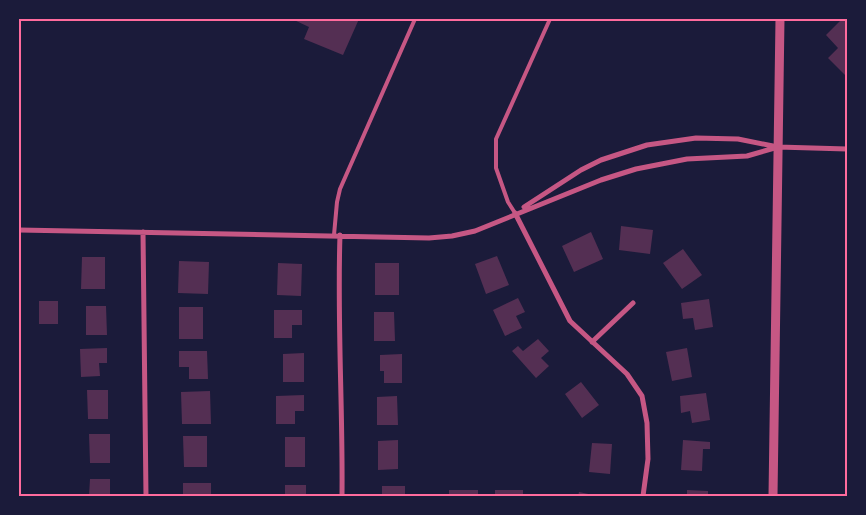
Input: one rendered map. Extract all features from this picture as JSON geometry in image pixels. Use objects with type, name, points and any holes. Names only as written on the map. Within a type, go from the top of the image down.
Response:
[{"type":"street","points":[[773,496],[780,19]]},
{"type":"street","points":[[516,213],[581,170],[601,160],[647,145],[696,138],[738,139],[778,147],[847,149]]},
{"type":"street","points":[[19,230],[429,238],[452,236],[475,231],[601,180],[636,169],[687,159],[747,156],[778,147]]},
{"type":"street","points":[[516,213],[570,320],[627,374],[642,396],[647,423],[648,459],[643,496]]},
{"type":"street","points":[[143,232],[146,496]]},
{"type":"street","points":[[337,235],[342,496]]},
{"type":"street","points":[[592,342],[633,303]]},
{"type":"lane","points":[[337,235],[337,202],[340,189],[415,19]]},
{"type":"lane","points":[[516,213],[508,202],[496,168],[496,139],[550,19]]},
{"type":"building","points":[[292,19],[359,19],[343,55],[304,39],[309,27]]},
{"type":"building","points":[[842,19],[847,19],[847,77],[828,58],[838,48],[826,35]]},
{"type":"building","points":[[621,226],[653,230],[650,254],[619,250]]},
{"type":"building","points":[[591,232],[603,259],[574,272],[562,246]]},
{"type":"building","points":[[683,249],[702,275],[682,289],[663,263]]},
{"type":"building","points":[[497,256],[509,285],[486,294],[475,264]]},
{"type":"building","points":[[82,257],[105,257],[105,289],[81,289]]},
{"type":"building","points":[[179,261],[209,262],[208,294],[178,293]]},
{"type":"building","points":[[278,263],[302,264],[301,296],[277,295]]},
{"type":"building","points":[[375,263],[399,263],[399,295],[375,295]]},
{"type":"building","points":[[518,298],[525,312],[516,316],[522,328],[505,336],[493,310]]},
{"type":"building","points":[[709,299],[713,327],[695,330],[693,318],[683,319],[681,303]]},
{"type":"building","points":[[39,301],[58,301],[58,324],[39,324]]},
{"type":"building","points":[[86,306],[106,306],[107,335],[86,335]]},
{"type":"building","points":[[179,307],[203,307],[203,339],[179,339]]},
{"type":"building","points":[[274,310],[302,310],[302,325],[292,325],[292,338],[274,338]]},
{"type":"building","points":[[374,312],[394,312],[395,341],[374,341]]},
{"type":"building","points":[[538,339],[549,351],[541,358],[549,366],[536,378],[512,351],[518,346],[523,351]]},
{"type":"building","points":[[107,348],[107,363],[99,363],[100,376],[81,377],[80,349]]},
{"type":"building","points":[[687,348],[692,377],[672,381],[666,352]]},
{"type":"building","points":[[179,351],[207,351],[208,379],[189,379],[189,367],[179,367]]},
{"type":"building","points":[[304,353],[304,382],[283,382],[283,354]]},
{"type":"building","points":[[402,354],[402,383],[384,383],[384,371],[380,371],[380,355]]},
{"type":"building","points":[[581,382],[599,405],[582,418],[565,394]]},
{"type":"building","points":[[87,390],[108,390],[108,419],[88,419]]},
{"type":"building","points":[[210,391],[211,424],[182,424],[181,392]]},
{"type":"building","points":[[706,393],[710,420],[692,423],[690,411],[681,413],[680,396]]},
{"type":"building","points":[[304,395],[304,411],[295,411],[295,424],[276,424],[276,396]]},
{"type":"building","points":[[397,396],[398,425],[377,425],[377,397]]},
{"type":"building","points":[[89,434],[110,434],[110,463],[90,463]]},
{"type":"building","points":[[183,436],[207,436],[207,467],[184,467]]},
{"type":"building","points":[[285,437],[305,437],[305,467],[285,467]]},
{"type":"building","points":[[398,440],[398,469],[378,470],[378,441]]},
{"type":"building","points":[[683,440],[710,442],[710,449],[703,449],[702,471],[681,470]]},
{"type":"building","points":[[592,443],[612,444],[610,474],[589,472]]},
{"type":"building","points":[[90,479],[110,479],[110,496],[89,496]]},
{"type":"building","points":[[183,483],[211,483],[211,496],[183,496]]},
{"type":"building","points":[[285,485],[306,485],[306,496],[285,496]]},
{"type":"building","points":[[382,486],[405,486],[405,496],[382,496]]},
{"type":"building","points":[[449,490],[478,490],[478,496],[449,496]]},
{"type":"building","points":[[495,490],[523,490],[523,496],[495,496]]},
{"type":"building","points":[[687,490],[708,491],[708,496],[687,496]]},
{"type":"building","points":[[579,492],[593,495],[593,496],[578,496]]}]
